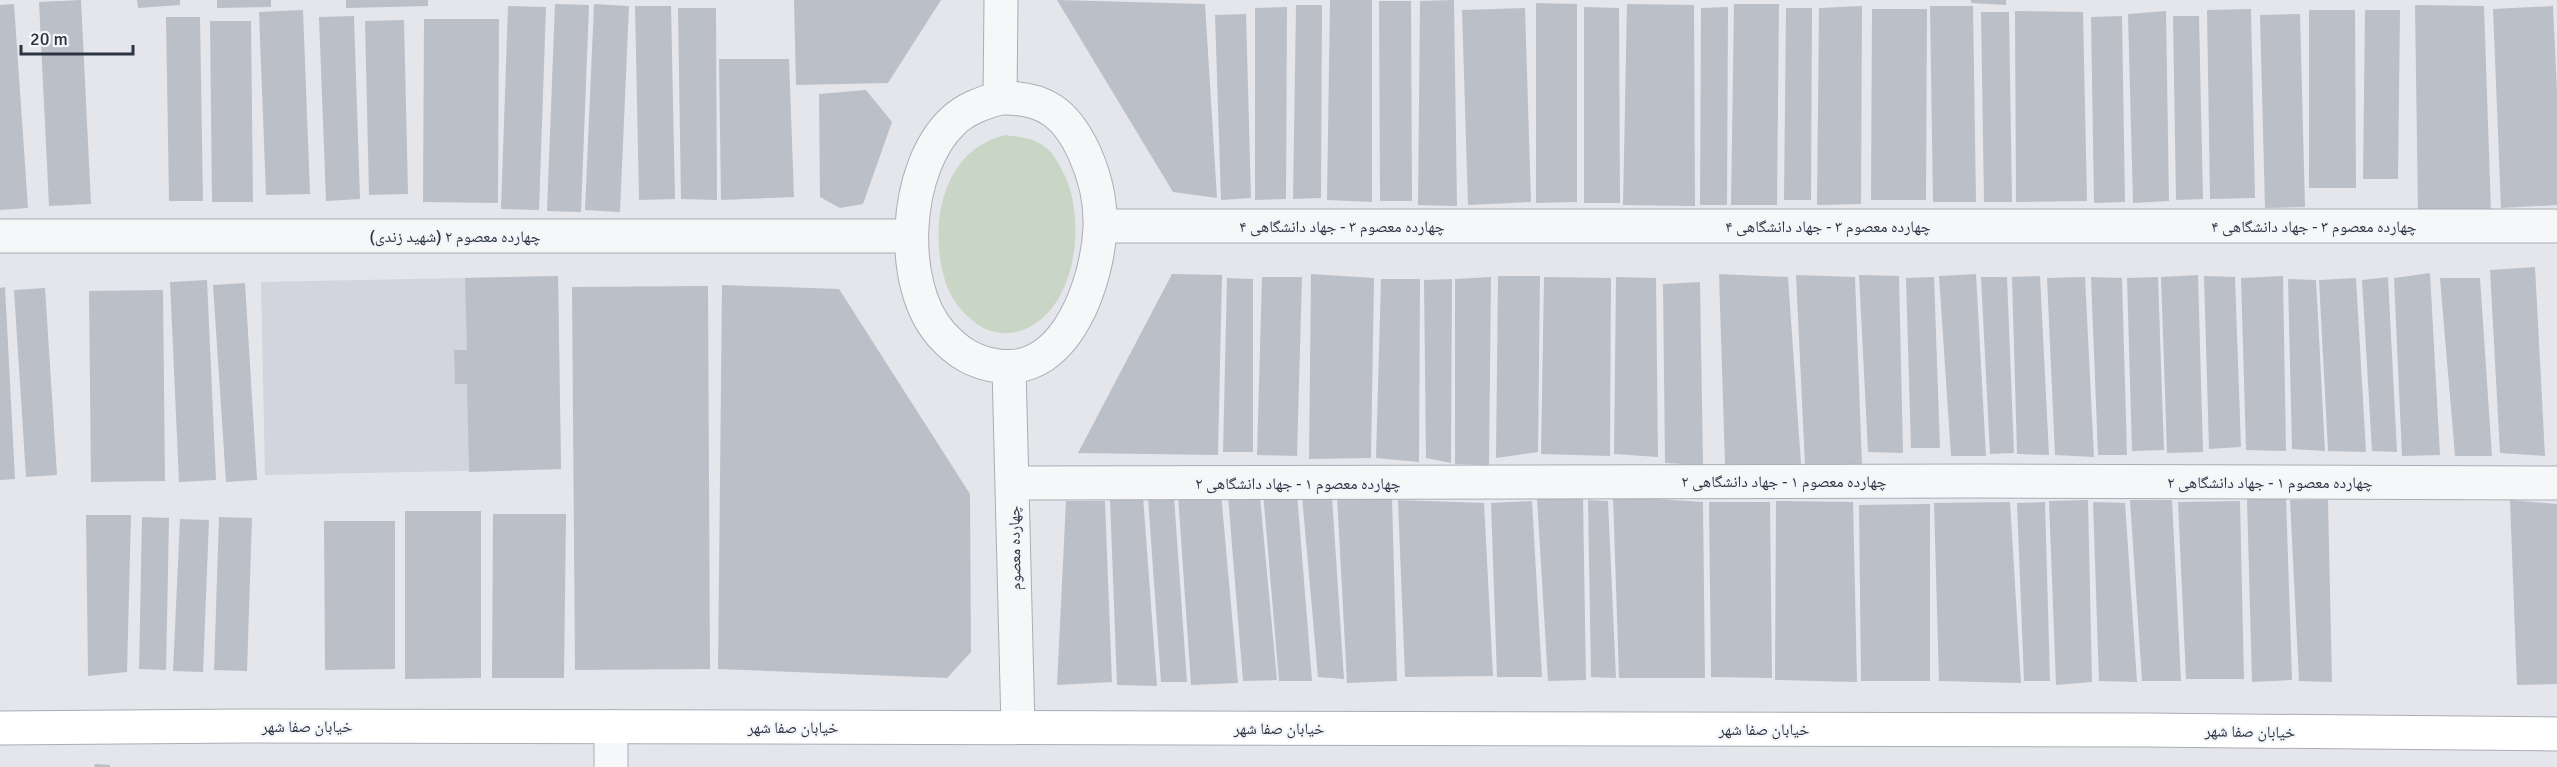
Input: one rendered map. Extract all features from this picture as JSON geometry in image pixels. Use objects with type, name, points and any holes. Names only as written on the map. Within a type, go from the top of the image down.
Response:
[{"type":"main road","points":[[0,736],[36,727]]},
{"type":"main road","name":"خیابان صفا شهر","points":[[0,728],[611,727],[2557,734]]},
{"type":"street","points":[[1000,98],[1001,0]]},
{"type":"street","points":[[1000,98],[1017,98],[1047,106],[1076,133],[1092,169],[1100,226],[1089,286],[1077,316],[1063,338],[1047,352],[1009,368],[974,361],[961,353],[935,327],[923,305],[914,277],[911,236],[912,218],[921,178],[938,140],[951,123],[982,103],[1000,98]]},
{"type":"street","name":"چهارده معصوم ۳ - جهاد دانشگاهی ۴","points":[[1100,226],[2557,225]]},
{"type":"street","name":"چهارده معصوم ۲ (شهید زندی)","points":[[0,236],[911,236]]},
{"type":"street","name":"چهارده معصوم","points":[[1009,368],[1018,728]]},
{"type":"street","name":"چهارده معصوم ۱ - جهاد دانشگاهی ۲","points":[[1012,483],[2006,481],[2557,483]]},
{"type":"street","points":[[611,727],[611,767]]},
{"type":"shaded area","points":[[558,276],[561,469],[265,475],[261,282]]},
{"type":"green space","points":[[1005,135],[1035,141],[1044,146],[1056,160],[1072,196],[1075,242],[1064,288],[1052,308],[1036,323],[1016,332],[1001,333],[981,327],[956,304],[944,277],[938,234],[940,212],[954,172],[967,156],[984,143]]},
{"type":"building","points":[[81,0],[91,204],[49,206],[39,2]]},
{"type":"building","points":[[137,0],[180,0],[180,5],[138,8]]},
{"type":"building","points":[[217,0],[271,0],[271,7],[217,8]]},
{"type":"building","points":[[346,0],[428,0],[428,6],[346,8]]},
{"type":"building","points":[[794,0],[941,0],[888,83],[796,85]]},
{"type":"building","points":[[1057,0],[1205,4],[1217,198],[1173,192]]},
{"type":"building","points":[[1330,0],[1372,0],[1372,202],[1327,200]]},
{"type":"building","points":[[1454,0],[1457,206],[1418,205],[1420,1]]},
{"type":"building","points":[[1971,0],[2006,0],[2006,5],[1971,3]]},
{"type":"building","points":[[1379,1],[1411,1],[1412,201],[1380,201]]},
{"type":"building","points":[[1536,3],[1577,4],[1577,202],[1536,203]]},
{"type":"building","points":[[14,4],[28,208],[0,210],[0,5]]},
{"type":"building","points":[[555,4],[589,5],[581,212],[547,211]]},
{"type":"building","points":[[594,4],[629,6],[620,212],[585,210]]},
{"type":"building","points":[[1627,4],[1694,5],[1695,206],[1623,205]]},
{"type":"building","points":[[1734,4],[1779,4],[1777,205],[1731,205]]},
{"type":"building","points":[[1296,5],[1322,5],[1321,198],[1293,199]]},
{"type":"building","points":[[2415,5],[2484,6],[2491,212],[2418,214]]},
{"type":"building","points":[[508,6],[546,7],[539,210],[501,209]]},
{"type":"building","points":[[635,6],[671,6],[675,199],[639,200]]},
{"type":"building","points":[[1862,6],[1861,204],[1817,205],[1819,8]]},
{"type":"building","points":[[1930,6],[1973,6],[1976,202],[1933,202]]},
{"type":"building","points":[[2553,6],[2557,92],[2557,205],[2501,208],[2493,9]]},
{"type":"building","points":[[1287,7],[1286,199],[1255,200],[1255,8]]},
{"type":"building","points":[[1584,7],[1619,8],[1620,203],[1584,203]]},
{"type":"building","points":[[1728,7],[1727,205],[1700,205],[1701,8]]},
{"type":"building","points":[[678,8],[716,8],[717,200],[681,199]]},
{"type":"building","points":[[1525,8],[1531,202],[1468,205],[1462,10]]},
{"type":"building","points":[[1786,8],[1812,8],[1811,200],[1784,200]]},
{"type":"building","points":[[1872,9],[1927,9],[1926,200],[1871,200]]},
{"type":"building","points":[[2251,9],[2255,198],[2210,199],[2207,10]]},
{"type":"building","points":[[303,10],[310,194],[266,195],[259,12]]},
{"type":"building","points":[[2309,10],[2355,10],[2356,188],[2309,188]]},
{"type":"building","points":[[2365,10],[2400,10],[2398,179],[2363,179]]},
{"type":"building","points":[[2015,11],[2083,12],[2087,201],[2016,202]]},
{"type":"building","points":[[2166,11],[2169,201],[2133,203],[2128,14]]},
{"type":"building","points":[[1981,12],[2009,12],[2012,202],[1984,202]]},
{"type":"building","points":[[1246,14],[1251,198],[1221,200],[1215,15]]},
{"type":"building","points":[[2300,14],[2305,207],[2265,208],[2260,15]]},
{"type":"building","points":[[354,16],[360,199],[326,201],[319,17]]},
{"type":"building","points":[[2122,16],[2125,202],[2094,203],[2091,17]]},
{"type":"building","points":[[2173,16],[2199,16],[2203,199],[2176,200]]},
{"type":"building","points":[[166,17],[200,17],[203,201],[169,201]]},
{"type":"building","points":[[424,19],[499,19],[498,203],[423,202]]},
{"type":"building","points":[[404,20],[408,194],[369,195],[365,21]]},
{"type":"building","points":[[210,21],[251,21],[253,202],[212,202]]},
{"type":"building","points":[[719,59],[789,59],[794,197],[721,200]]},
{"type":"building","points":[[866,90],[892,122],[863,204],[840,208],[820,197],[819,94]]},
{"type":"building","points":[[2535,267],[2545,456],[2500,453],[2490,270]]},
{"type":"building","points":[[2430,273],[2440,455],[2402,456],[2394,278]]},
{"type":"building","points":[[1172,274],[1222,275],[1218,455],[1078,453]]},
{"type":"building","points":[[1311,274],[1374,278],[1371,458],[1309,459]]},
{"type":"building","points":[[1719,274],[1788,277],[1801,464],[1725,464]]},
{"type":"building","points":[[1976,274],[1986,456],[1951,456],[1939,276]]},
{"type":"building","points":[[1796,275],[1855,277],[1862,465],[1805,465]]},
{"type":"building","points":[[1859,275],[1899,276],[1903,453],[1868,452]]},
{"type":"building","points":[[2198,275],[2203,452],[2167,453],[2161,277]]},
{"type":"building","points":[[558,276],[561,469],[469,472],[467,384],[455,384],[454,350],[467,350],[465,278]]},
{"type":"building","points":[[1498,276],[1540,276],[1538,452],[1496,458]]},
{"type":"building","points":[[2040,276],[2049,455],[2017,454],[2012,277]]},
{"type":"building","points":[[2204,276],[2235,277],[2241,447],[2209,449]]},
{"type":"building","points":[[2283,276],[2286,451],[2246,450],[2241,278]]},
{"type":"building","points":[[1262,277],[1302,277],[1297,456],[1257,455]]},
{"type":"building","points":[[1491,277],[1489,465],[1455,464],[1455,279]]},
{"type":"building","points":[[1544,277],[1611,278],[1610,456],[1541,454]]},
{"type":"building","points":[[1616,277],[1656,278],[1658,457],[1614,454]]},
{"type":"building","points":[[1934,277],[1940,448],[1911,448],[1906,278]]},
{"type":"building","points":[[1981,277],[2007,277],[2014,453],[1990,454]]},
{"type":"building","points":[[2085,277],[2094,457],[2055,455],[2047,278]]},
{"type":"building","points":[[2091,277],[2122,278],[2127,455],[2098,455]]},
{"type":"building","points":[[2158,277],[2164,450],[2132,451],[2127,278]]},
{"type":"building","points":[[2388,277],[2397,452],[2372,451],[2362,280]]},
{"type":"building","points":[[1227,278],[1253,279],[1253,452],[1223,452]]},
{"type":"building","points":[[2356,278],[2366,452],[2328,451],[2319,280]]},
{"type":"building","points":[[2440,278],[2480,278],[2492,456],[2455,456]]},
{"type":"building","points":[[1381,279],[1420,279],[1419,462],[1376,458]]},
{"type":"building","points":[[1452,279],[1451,463],[1426,458],[1424,280]]},
{"type":"building","points":[[2288,279],[2316,280],[2325,451],[2292,449]]},
{"type":"building","points":[[207,280],[216,480],[179,482],[170,282]]},
{"type":"building","points":[[1700,282],[1703,465],[1665,463],[1663,284]]},
{"type":"building","points":[[245,283],[257,480],[226,482],[213,285]]},
{"type":"building","points":[[722,285],[839,289],[970,494],[971,652],[947,678],[718,669]]},
{"type":"building","points":[[708,286],[710,669],[575,670],[572,287]]},
{"type":"building","points":[[5,287],[15,479],[0,480],[0,288]]},
{"type":"building","points":[[45,288],[57,475],[26,477],[14,290]]},
{"type":"building","points":[[163,290],[165,481],[91,482],[89,291]]},
{"type":"building","points":[[1263,492],[1297,493],[1312,681],[1279,681]]},
{"type":"building","points":[[1221,493],[1238,683],[1191,685],[1178,495]]},
{"type":"building","points":[[1143,496],[1157,686],[1117,685],[1110,499]]},
{"type":"building","points":[[1228,496],[1260,497],[1277,680],[1243,681]]},
{"type":"building","points":[[1302,496],[1332,497],[1344,679],[1318,677]]},
{"type":"building","points":[[1337,496],[1392,497],[1397,681],[1347,683]]},
{"type":"building","points":[[1613,496],[1703,502],[1705,678],[1619,678]]},
{"type":"building","points":[[1174,497],[1187,682],[1161,682],[1148,498]]},
{"type":"building","points":[[2286,497],[2292,680],[2252,682],[2247,499]]},
{"type":"building","points":[[1537,498],[1583,498],[1586,680],[1548,681]]},
{"type":"building","points":[[1398,500],[1484,503],[1493,676],[1405,677]]},
{"type":"building","points":[[1588,500],[1608,501],[1616,678],[1591,677]]},
{"type":"building","points":[[2088,500],[2092,682],[2056,685],[2049,501]]},
{"type":"building","points":[[2130,500],[2172,500],[2181,681],[2142,681]]},
{"type":"building","points":[[2290,500],[2328,500],[2332,682],[2299,681]]},
{"type":"building","points":[[2510,500],[2557,504],[2557,684],[2517,685]]},
{"type":"building","points":[[1066,501],[1105,501],[1112,682],[1057,685]]},
{"type":"building","points":[[1532,501],[1542,677],[1497,677],[1491,503]]},
{"type":"building","points":[[1776,501],[1853,502],[1857,682],[1775,680]]},
{"type":"building","points":[[2240,501],[2244,679],[2186,679],[2178,502]]},
{"type":"building","points":[[1709,502],[1770,502],[1772,678],[1711,677]]},
{"type":"building","points":[[2010,502],[2021,683],[1939,681],[1934,503]]},
{"type":"building","points":[[2045,502],[2050,681],[2024,681],[2017,503]]},
{"type":"building","points":[[2093,502],[2125,503],[2137,682],[2099,681]]},
{"type":"building","points":[[1930,504],[1930,681],[1861,681],[1859,505]]},
{"type":"building","points":[[405,511],[481,511],[481,678],[405,679]]},
{"type":"building","points":[[493,514],[566,514],[564,678],[492,678]]},
{"type":"building","points":[[86,515],[131,515],[127,672],[88,676]]},
{"type":"building","points":[[142,517],[169,518],[166,670],[139,669]]},
{"type":"building","points":[[219,517],[252,518],[247,671],[214,670]]},
{"type":"building","points":[[180,519],[209,520],[203,672],[173,671]]},
{"type":"building","points":[[324,521],[395,521],[395,669],[325,670]]},
{"type":"building","points":[[95,764],[110,765],[110,767],[94,767]]}]
